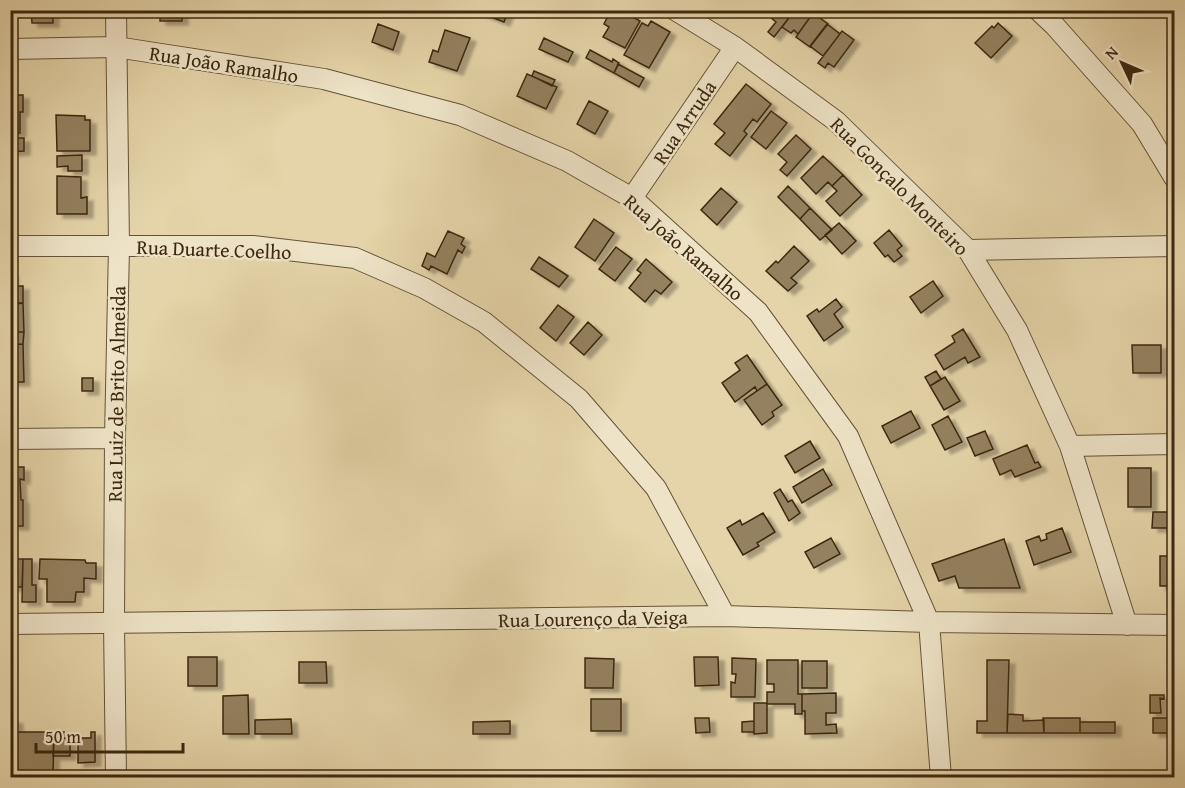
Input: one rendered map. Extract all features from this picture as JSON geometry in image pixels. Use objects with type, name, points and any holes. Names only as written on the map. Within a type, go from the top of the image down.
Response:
[{"type":"street","name":"Rua Luiz de Brito Almeida","points":[[116,10],[119,246],[115,438],[116,777]]},
{"type":"street","name":"Rua Gonçalo Monteiro","points":[[675,10],[735,47],[836,121],[968,250],[1017,330],[1070,446],[1126,625]]},
{"type":"street","points":[[1038,10],[1142,124],[1174,177]]},
{"type":"street","name":"Rua João Ramalho","points":[[10,49],[116,47],[324,79],[459,115],[567,161],[632,198],[758,312],[848,436],[928,622],[942,777]]},
{"type":"street","name":"Rua Arruda","points":[[632,198],[735,47]]},
{"type":"street","name":"Rua Duarte Coelho","points":[[10,246],[253,246],[354,258],[424,288],[484,322],[579,399],[656,488],[725,616]]},
{"type":"street","points":[[968,250],[1174,246]]},
{"type":"street","points":[[10,439],[115,438]]},
{"type":"street","points":[[1070,446],[1174,444]]},
{"type":"street","name":"Rua Lourenço da Veiga","points":[[10,624],[725,616],[928,622],[1174,625]]},
{"type":"building","points":[[31,10],[53,10],[53,23],[32,23]]},
{"type":"building","points":[[160,10],[182,10],[182,21],[160,21]]},
{"type":"building","points":[[503,10],[508,12],[504,22],[475,11]]},
{"type":"building","points":[[611,10],[621,10],[640,21],[625,48],[603,37],[609,27],[604,24]]},
{"type":"building","points":[[775,10],[795,10],[774,37],[768,32],[776,22],[770,17]]},
{"type":"building","points":[[795,10],[809,10],[813,13],[798,34],[794,30],[791,33],[782,27]]},
{"type":"building","points":[[813,13],[828,24],[810,47],[796,37]]},
{"type":"building","points":[[651,21],[670,32],[649,68],[624,55],[642,23],[648,26]]},
{"type":"building","points":[[998,23],[1012,36],[991,58],[975,43]]},
{"type":"building","points":[[378,24],[399,32],[393,50],[372,42]]},
{"type":"building","points":[[827,24],[840,34],[823,56],[810,46]]},
{"type":"building","points":[[445,30],[470,38],[457,71],[429,62],[433,50],[438,52]]},
{"type":"building","points":[[842,31],[854,40],[834,67],[828,63],[825,68],[818,63]]},
{"type":"building","points":[[544,38],[573,52],[568,62],[539,49]]},
{"type":"building","points":[[590,50],[612,62],[613,59],[619,63],[614,73],[586,58]]},
{"type":"building","points":[[618,64],[644,78],[639,87],[614,73]]},
{"type":"building","points":[[534,71],[555,80],[552,86],[532,76]]},
{"type":"building","points":[[527,74],[557,87],[546,109],[517,96]]},
{"type":"building","points":[[746,84],[771,104],[757,122],[753,119],[744,131],[747,134],[730,156],[715,144],[725,133],[714,124]]},
{"type":"building","points":[[10,95],[23,95],[20,133],[10,133]]},
{"type":"building","points":[[589,101],[608,111],[595,134],[577,124]]},
{"type":"building","points":[[771,111],[787,123],[766,149],[751,137]]},
{"type":"building","points":[[56,115],[85,116],[85,120],[90,120],[90,151],[57,151]]},
{"type":"building","points":[[796,135],[811,149],[787,176],[780,170],[787,162],[778,154]]},
{"type":"building","points":[[10,138],[24,138],[24,151],[10,152]]},
{"type":"building","points":[[82,155],[82,171],[68,171],[68,166],[57,167],[57,156]]},
{"type":"building","points":[[823,156],[843,175],[832,186],[828,182],[816,194],[801,178]]},
{"type":"building","points":[[843,175],[862,195],[840,216],[826,201],[837,191],[832,186]]},
{"type":"building","points":[[57,176],[81,177],[81,198],[87,197],[87,214],[57,214]]},
{"type":"building","points":[[788,186],[810,208],[800,219],[778,197]]},
{"type":"building","points":[[721,188],[737,202],[717,225],[701,210]]},
{"type":"building","points":[[810,208],[832,230],[820,240],[800,219]]},
{"type":"building","points":[[594,219],[614,233],[595,261],[575,247]]},
{"type":"building","points":[[839,223],[856,241],[842,254],[825,235]]},
{"type":"building","points":[[889,230],[902,246],[897,250],[902,256],[894,262],[888,255],[885,257],[874,243]]},
{"type":"building","points":[[448,231],[464,238],[461,244],[465,247],[462,253],[458,250],[447,274],[431,266],[429,270],[422,266],[427,253],[435,257]]},
{"type":"building","points":[[794,246],[809,261],[791,278],[797,283],[788,291],[766,271],[776,261],[778,263]]},
{"type":"building","points":[[616,247],[632,259],[615,281],[599,269]]},
{"type":"building","points":[[539,257],[568,276],[559,287],[531,269]]},
{"type":"building","points":[[646,259],[672,282],[661,294],[655,290],[645,302],[629,288],[641,273],[637,270]]},
{"type":"building","points":[[10,273],[12,273],[12,286],[23,286],[23,303],[14,303],[13,296],[10,296]]},
{"type":"building","points":[[933,281],[943,296],[921,313],[910,297]]},
{"type":"building","points":[[836,299],[842,307],[834,314],[843,327],[824,341],[807,316],[817,309],[819,312]]},
{"type":"building","points":[[23,303],[24,332],[11,332],[11,313],[16,312],[16,304]]},
{"type":"building","points":[[558,305],[574,317],[556,341],[540,328]]},
{"type":"building","points":[[588,322],[602,335],[584,355],[570,343]]},
{"type":"building","points":[[963,329],[980,357],[968,363],[965,357],[944,370],[935,355],[955,342],[952,336]]},
{"type":"building","points":[[10,332],[24,332],[23,344],[10,345]]},
{"type":"building","points":[[23,344],[24,382],[10,382],[10,345]]},
{"type":"building","points":[[1132,345],[1161,345],[1161,373],[1133,373]]},
{"type":"building","points":[[747,355],[767,384],[757,391],[755,387],[735,402],[722,383],[740,370],[735,363]]},
{"type":"building","points":[[936,371],[941,379],[930,386],[925,377]]},
{"type":"building","points":[[945,377],[960,401],[944,410],[930,386]]},
{"type":"building","points":[[82,378],[93,378],[93,391],[82,391]]},
{"type":"building","points":[[767,384],[782,405],[772,412],[774,416],[762,425],[744,400]]},
{"type":"building","points":[[911,411],[920,428],[891,443],[882,426]]},
{"type":"building","points":[[948,416],[962,442],[945,450],[932,425]]},
{"type":"building","points":[[985,431],[993,449],[975,456],[967,438]]},
{"type":"building","points":[[810,441],[820,458],[795,473],[785,456]]},
{"type":"building","points":[[1027,445],[1035,463],[1038,462],[1041,467],[1015,477],[1011,470],[1000,475],[993,459]]},
{"type":"building","points":[[10,467],[24,467],[24,480],[20,479],[23,526],[13,526],[13,515],[10,515]]},
{"type":"building","points":[[1128,468],[1151,468],[1151,507],[1128,507]]},
{"type":"building","points":[[823,469],[832,485],[802,503],[793,487]]},
{"type":"building","points":[[780,489],[788,502],[792,500],[800,513],[789,521],[774,493]]},
{"type":"building","points":[[1153,512],[1174,512],[1174,528],[1152,528]]},
{"type":"building","points":[[763,513],[775,532],[757,543],[759,546],[743,555],[727,528],[740,520],[742,525]]},
{"type":"building","points":[[1062,528],[1071,552],[1034,565],[1026,541],[1039,536],[1041,541],[1047,539],[1046,534]]},
{"type":"building","points":[[831,538],[840,554],[814,568],[805,552]]},
{"type":"building","points":[[1004,539],[1020,588],[959,588],[955,576],[939,581],[932,564]]},
{"type":"building","points":[[1160,556],[1174,556],[1174,586],[1160,586]]},
{"type":"building","points":[[10,559],[23,559],[22,587],[10,587]]},
{"type":"building","points":[[23,559],[32,559],[32,585],[36,585],[36,602],[22,602]]},
{"type":"building","points":[[40,559],[85,560],[86,563],[96,563],[96,579],[84,578],[84,592],[76,592],[75,602],[47,602],[47,579],[39,579]]},
{"type":"building","points":[[188,657],[217,657],[217,686],[188,686]]},
{"type":"building","points":[[694,657],[718,657],[719,685],[695,686]]},
{"type":"building","points":[[585,658],[614,659],[613,688],[585,688]]},
{"type":"building","points":[[732,658],[756,659],[755,697],[731,697],[731,682],[735,683],[736,674],[732,674]]},
{"type":"building","points":[[767,660],[798,660],[798,694],[802,694],[802,714],[795,714],[795,704],[767,704],[767,692],[774,692],[774,684],[767,684]]},
{"type":"building","points":[[987,660],[1009,660],[1007,733],[977,733],[977,721],[987,721]]},
{"type":"building","points":[[802,661],[827,661],[827,688],[802,688]]},
{"type":"building","points":[[299,662],[326,662],[327,683],[299,683]]},
{"type":"building","points":[[836,693],[836,713],[826,713],[826,725],[836,724],[837,733],[805,734],[802,694]]},
{"type":"building","points":[[248,695],[249,734],[223,734],[223,696]]},
{"type":"building","points":[[1150,695],[1164,695],[1164,699],[1160,698],[1161,713],[1150,713]]},
{"type":"building","points":[[591,699],[621,699],[621,731],[591,731]]},
{"type":"building","points":[[754,703],[767,703],[767,733],[754,734]]},
{"type":"building","points":[[1008,714],[1023,715],[1023,721],[1044,720],[1044,733],[1007,733]]},
{"type":"building","points":[[695,718],[709,718],[710,732],[696,733]]},
{"type":"building","points":[[1043,718],[1080,718],[1080,733],[1044,733]]},
{"type":"building","points":[[1153,718],[1174,718],[1174,733],[1153,733]]},
{"type":"building","points":[[10,719],[17,720],[17,732],[10,732]]},
{"type":"building","points":[[291,719],[292,734],[255,734],[255,720]]},
{"type":"building","points":[[510,721],[510,734],[473,734],[473,722]]},
{"type":"building","points":[[754,721],[754,732],[742,732],[742,722]]},
{"type":"building","points":[[1080,722],[1115,722],[1115,733],[1080,733]]},
{"type":"building","points":[[17,732],[54,732],[53,775],[17,775]]},
{"type":"building","points":[[54,732],[64,732],[64,738],[70,738],[70,756],[53,756]]},
{"type":"building","points":[[91,732],[95,732],[95,762],[78,763],[78,738],[91,738]]},
{"type":"building","points":[[17,775],[53,775],[53,778],[17,778]]}]
